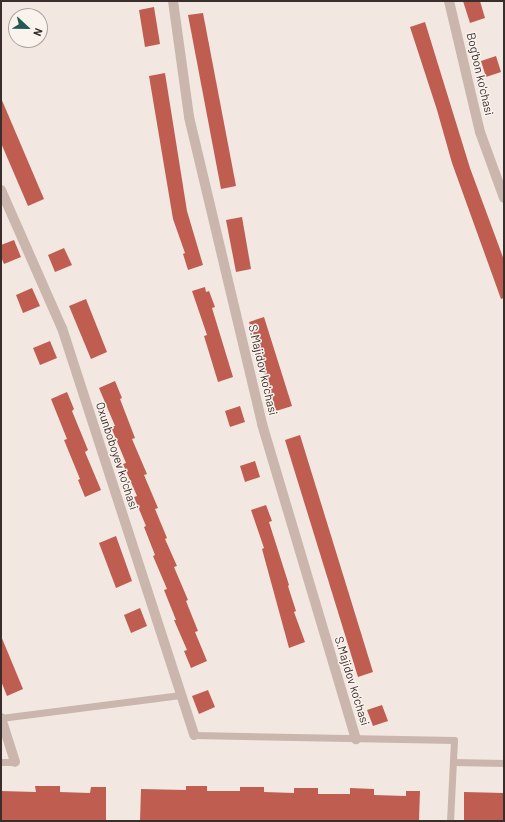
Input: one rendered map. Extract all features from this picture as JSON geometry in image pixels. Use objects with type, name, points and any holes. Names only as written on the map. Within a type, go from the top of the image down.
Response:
[{"type":"street","name":"S.Majidov ko'chasi","points":[[173,1],[189,117],[262,424],[356,739]]},
{"type":"street","name":"Bog'bon ko'chasi","points":[[449,1],[480,132],[504,198]]},
{"type":"street","name":"Oxunboboyev ko'chasi","points":[[1,190],[62,328],[194,735]]},
{"type":"street","points":[[1,718],[15,762]]},
{"type":"lane","points":[[1,718],[181,695]]},
{"type":"lane","points":[[194,735],[454,740],[450,821]]},
{"type":"lane","points":[[1,762],[15,762]]},
{"type":"lane","points":[[453,762],[504,763]]},
{"type":"building","points":[[463,1],[480,1],[485,18],[470,23]]},
{"type":"building","points":[[154,7],[160,44],[145,47],[139,10]]},
{"type":"building","points":[[203,13],[236,186],[221,189],[188,15]]},
{"type":"building","points":[[425,22],[470,168],[504,260],[504,298],[501,299],[452,163],[437,110],[410,27]]},
{"type":"building","points":[[496,56],[501,72],[486,77],[481,61]]},
{"type":"building","points":[[165,73],[187,211],[203,265],[188,270],[183,254],[185,253],[173,219],[149,76]]},
{"type":"building","points":[[1,98],[44,199],[28,206],[1,143]]},
{"type":"building","points":[[242,217],[251,269],[236,272],[226,220]]},
{"type":"building","points":[[14,240],[21,257],[4,264],[1,257],[1,245]]},
{"type":"building","points":[[64,248],[72,265],[55,272],[48,255]]},
{"type":"building","points":[[205,287],[206,292],[209,291],[215,307],[212,308],[233,377],[218,382],[204,336],[207,335],[192,291]]},
{"type":"building","points":[[32,288],[40,306],[23,313],[16,295]]},
{"type":"building","points":[[86,299],[107,352],[91,359],[69,306]]},
{"type":"building","points":[[264,317],[292,406],[276,411],[261,362],[263,361],[249,322]]},
{"type":"building","points":[[50,341],[57,358],[40,365],[33,348]]},
{"type":"building","points":[[115,381],[122,398],[120,399],[135,438],[132,439],[147,474],[144,475],[158,508],[155,509],[167,538],[165,539],[177,566],[174,567],[188,600],[186,601],[198,631],[195,632],[207,661],[191,668],[184,651],[187,650],[174,620],[176,620],[164,590],[167,589],[153,556],[155,555],[144,527],[146,526],[134,497],[137,496],[123,464],[126,463],[111,427],[115,426],[99,388]]},
{"type":"building","points":[[67,392],[74,409],[72,411],[88,450],[85,452],[101,490],[85,497],[78,480],[80,479],[64,440],[67,439],[51,399]]},
{"type":"building","points":[[240,406],[245,422],[230,427],[225,411]]},
{"type":"building","points":[[300,435],[373,672],[358,677],[285,440]]},
{"type":"building","points":[[255,461],[260,477],[245,482],[240,466]]},
{"type":"building","points":[[266,505],[272,521],[269,522],[296,611],[294,612],[305,642],[289,648],[262,549],[264,548],[251,510]]},
{"type":"building","points":[[116,536],[132,581],[116,588],[99,543]]},
{"type":"building","points":[[140,608],[147,626],[131,633],[124,615]]},
{"type":"building","points":[[1,636],[23,689],[7,696],[1,681]]},
{"type":"building","points":[[208,690],[215,707],[199,714],[192,696]]},
{"type":"building","points":[[382,705],[388,721],[373,726],[367,710]]},
{"type":"building","points":[[35,786],[60,786],[60,792],[90,793],[91,787],[106,787],[106,821],[1,821],[1,791],[36,792]]},
{"type":"building","points":[[186,786],[207,786],[207,791],[240,791],[240,787],[264,787],[264,792],[294,793],[294,788],[318,788],[318,794],[350,794],[350,788],[374,789],[374,795],[406,796],[406,791],[420,791],[419,821],[140,821],[141,789],[186,790]]},
{"type":"building","points":[[464,792],[504,793],[504,821],[464,821]]}]
